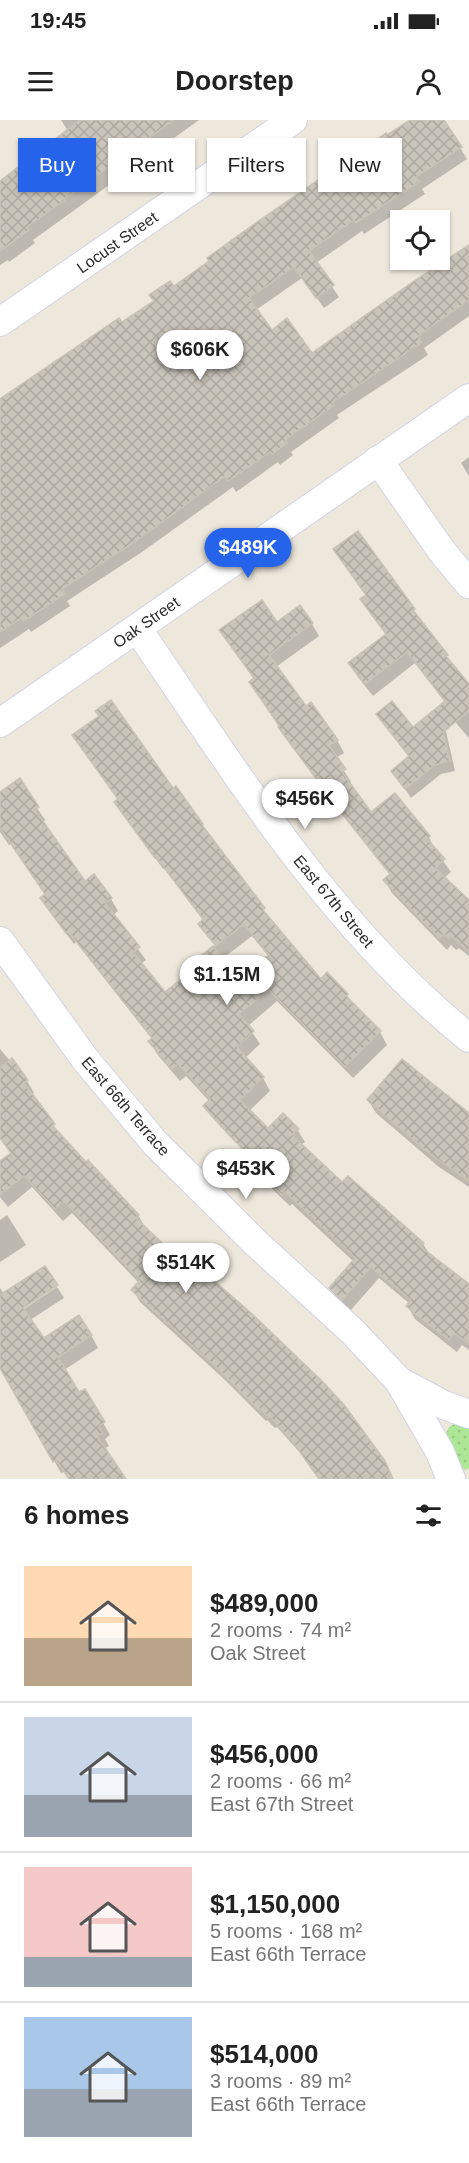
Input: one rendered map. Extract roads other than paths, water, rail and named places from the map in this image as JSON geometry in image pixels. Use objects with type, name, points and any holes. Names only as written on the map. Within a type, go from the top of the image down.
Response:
[{"type":"street","name":"Locust Street","points":[[0,322],[293,120]]},
{"type":"street","name":"Oak Street","points":[[0,723],[469,398]]},
{"type":"street","points":[[378,460],[441,550],[469,584]]},
{"type":"street","name":"East 67th Street","points":[[137,628],[298,860],[352,926],[415,990],[469,1038]]},
{"type":"street","name":"East 66th Terrace","points":[[0,941],[85,1059],[155,1143],[257,1244],[352,1330],[399,1382],[440,1452],[451,1479]]},
{"type":"street","name":"East 66th Terrace","points":[[399,1382],[444,1405],[469,1414]]}]
